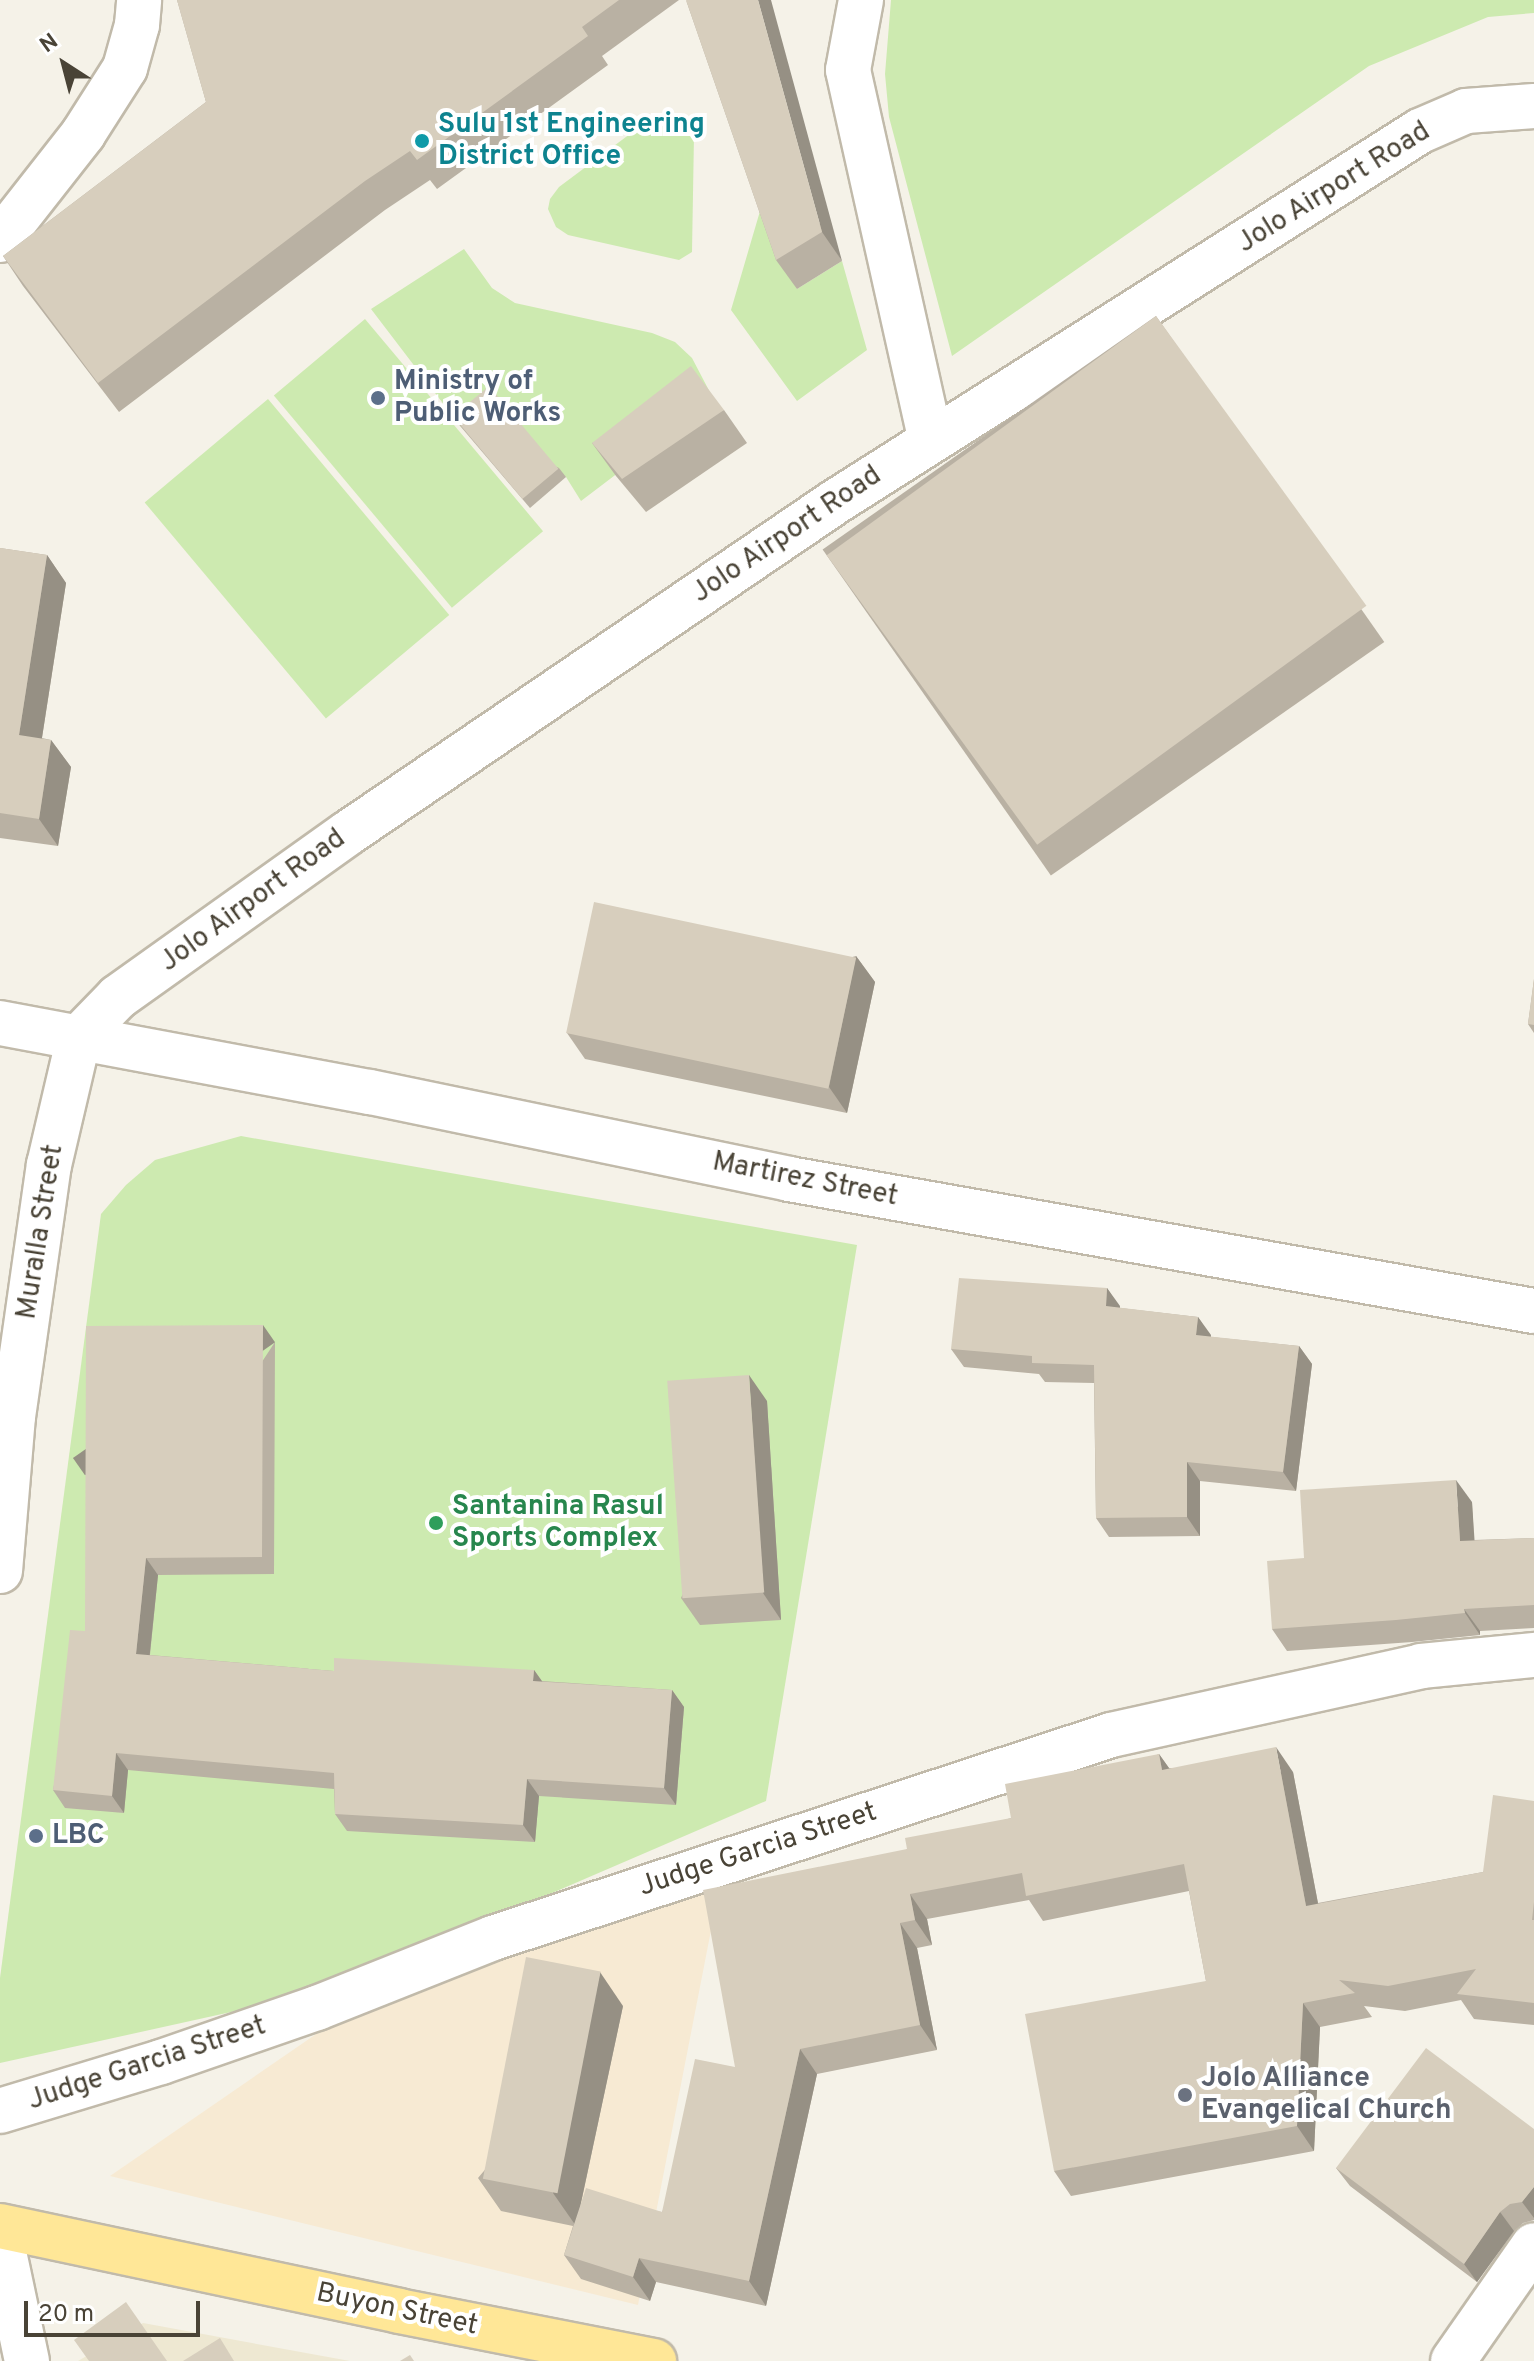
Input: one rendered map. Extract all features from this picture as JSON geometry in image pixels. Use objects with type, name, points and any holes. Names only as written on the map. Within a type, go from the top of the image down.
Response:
[{"type":"main road","name":"Buyon Street","points":[[0,2226],[399,2311],[654,2361]]},
{"type":"street","points":[[0,240],[83,134],[125,68],[137,25],[139,0]]},
{"type":"street","points":[[839,0],[848,70],[931,441]]},
{"type":"street","points":[[848,70],[861,0]]},
{"type":"street","name":"Jolo Airport Road","points":[[79,1037],[118,997],[348,833],[931,441],[1420,131],[1466,111],[1534,106]]},
{"type":"street","name":"Martirez Street","points":[[0,1023],[370,1092],[789,1179],[1534,1311]]},
{"type":"street","name":"Muralla Street","points":[[0,1571],[13,1417],[49,1165],[79,1037]]},
{"type":"street","name":"Judge Garcia Street","points":[[0,2111],[161,2062],[317,2008],[508,1933],[1111,1735],[1421,1666],[1534,1655]]},
{"type":"street","points":[[0,2233],[27,2361]]},
{"type":"street","points":[[1453,2361],[1534,2245]]},
{"type":"shaded area","points":[[721,1879],[638,2305],[110,2176],[338,2019]]},
{"type":"shaded area","points":[[143,2323],[350,2361],[78,2361]]},
{"type":"green space","points":[[891,0],[1534,0],[1534,13],[1488,17],[1369,66],[952,356],[889,117],[885,74]]},
{"type":"green space","points":[[671,113],[687,118],[694,135],[692,252],[679,260],[568,235],[556,227],[548,209],[550,199],[559,187],[654,116]]},
{"type":"green space","points":[[765,194],[797,289],[842,261],[867,350],[797,401],[731,310]]},
{"type":"green space","points":[[464,249],[492,288],[515,303],[652,333],[675,342],[692,358],[714,400],[581,501],[566,477],[461,427],[371,309]]},
{"type":"green space","points":[[365,319],[543,531],[452,608],[274,395]]},
{"type":"green space","points":[[268,399],[449,615],[326,719],[145,502]]},
{"type":"green space","name":"Santanina Rasul Sports Complex","points":[[241,1136],[857,1245],[766,1801],[322,1992],[0,2063],[0,1978],[101,1214],[126,1185],[155,1160]]},
{"type":"building","points":[[177,0],[619,0],[582,27],[588,36],[417,160],[410,151],[365,181],[98,383],[3,256],[206,102]]},
{"type":"building","points":[[686,0],[758,0],[822,232],[776,260]]},
{"type":"building","points":[[1156,316],[1366,606],[1037,845],[827,555]]},
{"type":"building","points":[[691,366],[724,410],[622,479],[592,443]]},
{"type":"building","points":[[489,386],[558,469],[522,499],[453,416]]},
{"type":"building","points":[[0,548],[47,555],[19,735],[51,740],[39,819],[0,813]]},
{"type":"building","points":[[594,902],[856,958],[828,1089],[566,1033]]},
{"type":"building","points":[[1534,979],[1534,1025],[1528,1024]]},
{"type":"building","points":[[959,1278],[1107,1288],[1106,1306],[1198,1317],[1196,1335],[1299,1346],[1283,1472],[1187,1462],[1187,1517],[1096,1518],[1094,1365],[1032,1363],[1032,1356],[951,1349]]},
{"type":"building","points":[[263,1325],[262,1557],[146,1558],[136,1654],[334,1671],[334,1658],[534,1670],[533,1681],[672,1690],[664,1788],[527,1779],[523,1825],[335,1814],[334,1773],[116,1753],[112,1796],[53,1790],[70,1630],[85,1631],[86,1326]]},
{"type":"building","points":[[749,1375],[764,1592],[682,1598],[667,1381]]},
{"type":"building","points":[[1456,1480],[1460,1541],[1534,1538],[1534,1605],[1464,1609],[1465,1613],[1272,1629],[1267,1561],[1304,1558],[1300,1490]]},
{"type":"building","points":[[1276,1747],[1306,1906],[1483,1872],[1493,1795],[1534,1801],[1534,2003],[1457,1994],[1476,1969],[1388,1986],[1339,1980],[1355,1993],[1303,2003],[1297,2126],[1054,2171],[1025,2014],[1206,1981],[1184,1864],[1026,1896],[1022,1873],[910,1894],[915,1920],[900,1923],[920,2025],[800,2049],[749,2281],[639,2258],[633,2277],[564,2255],[586,2188],[662,2212],[695,2059],[735,2067],[703,1890],[907,1849],[905,1838],[1011,1818],[1005,1784],[1159,1754],[1162,1770]]},
{"type":"building","points":[[526,1957],[601,1972],[557,2193],[483,2179]]},
{"type":"building","points":[[1426,2048],[1534,2129],[1534,2187],[1522,2202],[1510,2204],[1500,2212],[1464,2264],[1336,2168]]},
{"type":"building","points":[[126,2302],[167,2361],[89,2361],[74,2340]]},
{"type":"building","points":[[220,2338],[234,2361],[183,2361]]},
{"type":"building","points":[[410,2355],[414,2361],[400,2361]]},
{"type":"place","name":"Sulu 1st Engineering District Office","points":[[422,141]]},
{"type":"place","name":"Ministry of Public Works","points":[[378,398]]},
{"type":"place","name":"Santanina Rasul Sports Complex","points":[[436,1523]]},
{"type":"place","name":"LBC","points":[[36,1836]]},
{"type":"place","name":"Jolo Alliance Evangelical Church","points":[[1185,2095]]}]
